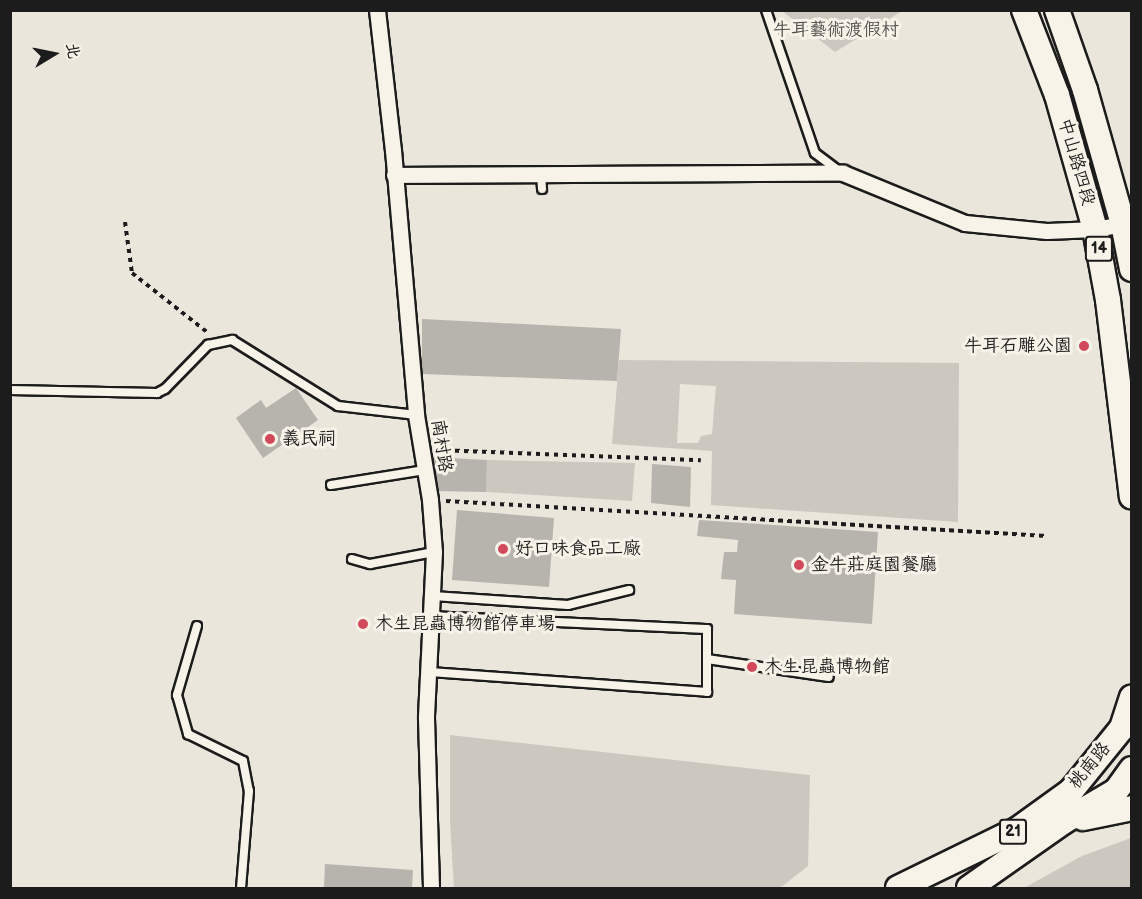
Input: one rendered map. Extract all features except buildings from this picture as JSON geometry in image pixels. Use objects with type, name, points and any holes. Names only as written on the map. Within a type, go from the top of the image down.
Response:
[{"type":"main road","name":"中山路四段","points":[[1024,10],[1057,95],[1095,229],[1108,300],[1131,497]]},
{"type":"main road","name":"中山路四段","points":[[1057,10],[1085,90],[1124,224],[1131,269]]},
{"type":"main road","points":[[1127,730],[1131,698]]},
{"type":"main road","name":"桃南路","points":[[898,888],[1017,830],[1071,791],[1106,748],[1127,730]]},
{"type":"main road","points":[[1106,748],[1131,759]]},
{"type":"main road","name":"桃南路","points":[[969,888],[1063,822],[1116,792],[1131,769]]},
{"type":"main road","points":[[1063,822],[1131,808]]},
{"type":"street","name":"南村路","points":[[377,10],[416,415],[430,500],[434,552],[433,616],[424,654],[430,672],[426,718],[431,888]]},
{"type":"street","points":[[394,175],[542,182],[843,173],[965,224],[1047,231],[1095,229],[1124,224]]},
{"type":"lane","points":[[766,10],[815,153],[843,173]]},
{"type":"lane","points":[[10,390],[157,393],[165,389],[207,345],[232,340],[338,406],[416,415]]},
{"type":"lane","points":[[331,484],[425,470]]},
{"type":"lane","points":[[352,559],[370,564],[434,552]]},
{"type":"lane","points":[[433,596],[568,604],[629,590]]},
{"type":"lane","points":[[430,672],[707,692],[707,629],[433,616]]},
{"type":"lane","points":[[197,626],[177,695],[188,734],[243,761],[249,791],[241,888]]},
{"type":"lane","points":[[707,659],[829,677]]},
{"type":"path","points":[[125,222],[132,273],[220,342]]},
{"type":"path","points":[[422,449],[700,460]]},
{"type":"path","points":[[430,500],[1047,536]]},
{"type":"green space","name":"牛耳藝術渡假村","points":[[782,11],[902,11],[835,52]]},
{"type":"green space","points":[[619,360],[959,363],[958,522],[711,505],[712,451],[612,444]],"holes":[[[680,384],[716,386],[712,434],[701,436],[698,443],[677,443]]]},
{"type":"green space","points":[[487,460],[635,463],[632,501],[486,492]]},
{"type":"green space","points":[[450,735],[810,775],[808,866],[780,888],[454,888],[450,823]]},
{"type":"green space","points":[[1131,838],[1131,888],[1024,888],[1082,856]]},
{"type":"place","name":"牛耳石雕公園","points":[[1084,346]]},
{"type":"place","name":"義民祠","points":[[270,439]]},
{"type":"place","name":"好口味食品工廠","points":[[503,549]]},
{"type":"place","name":"金牛莊庭園餐廳","points":[[799,565]]},
{"type":"place","name":"木生昆蟲博物館停車場","points":[[363,624]]},
{"type":"place","name":"木生昆蟲博物館","points":[[752,667]]}]
